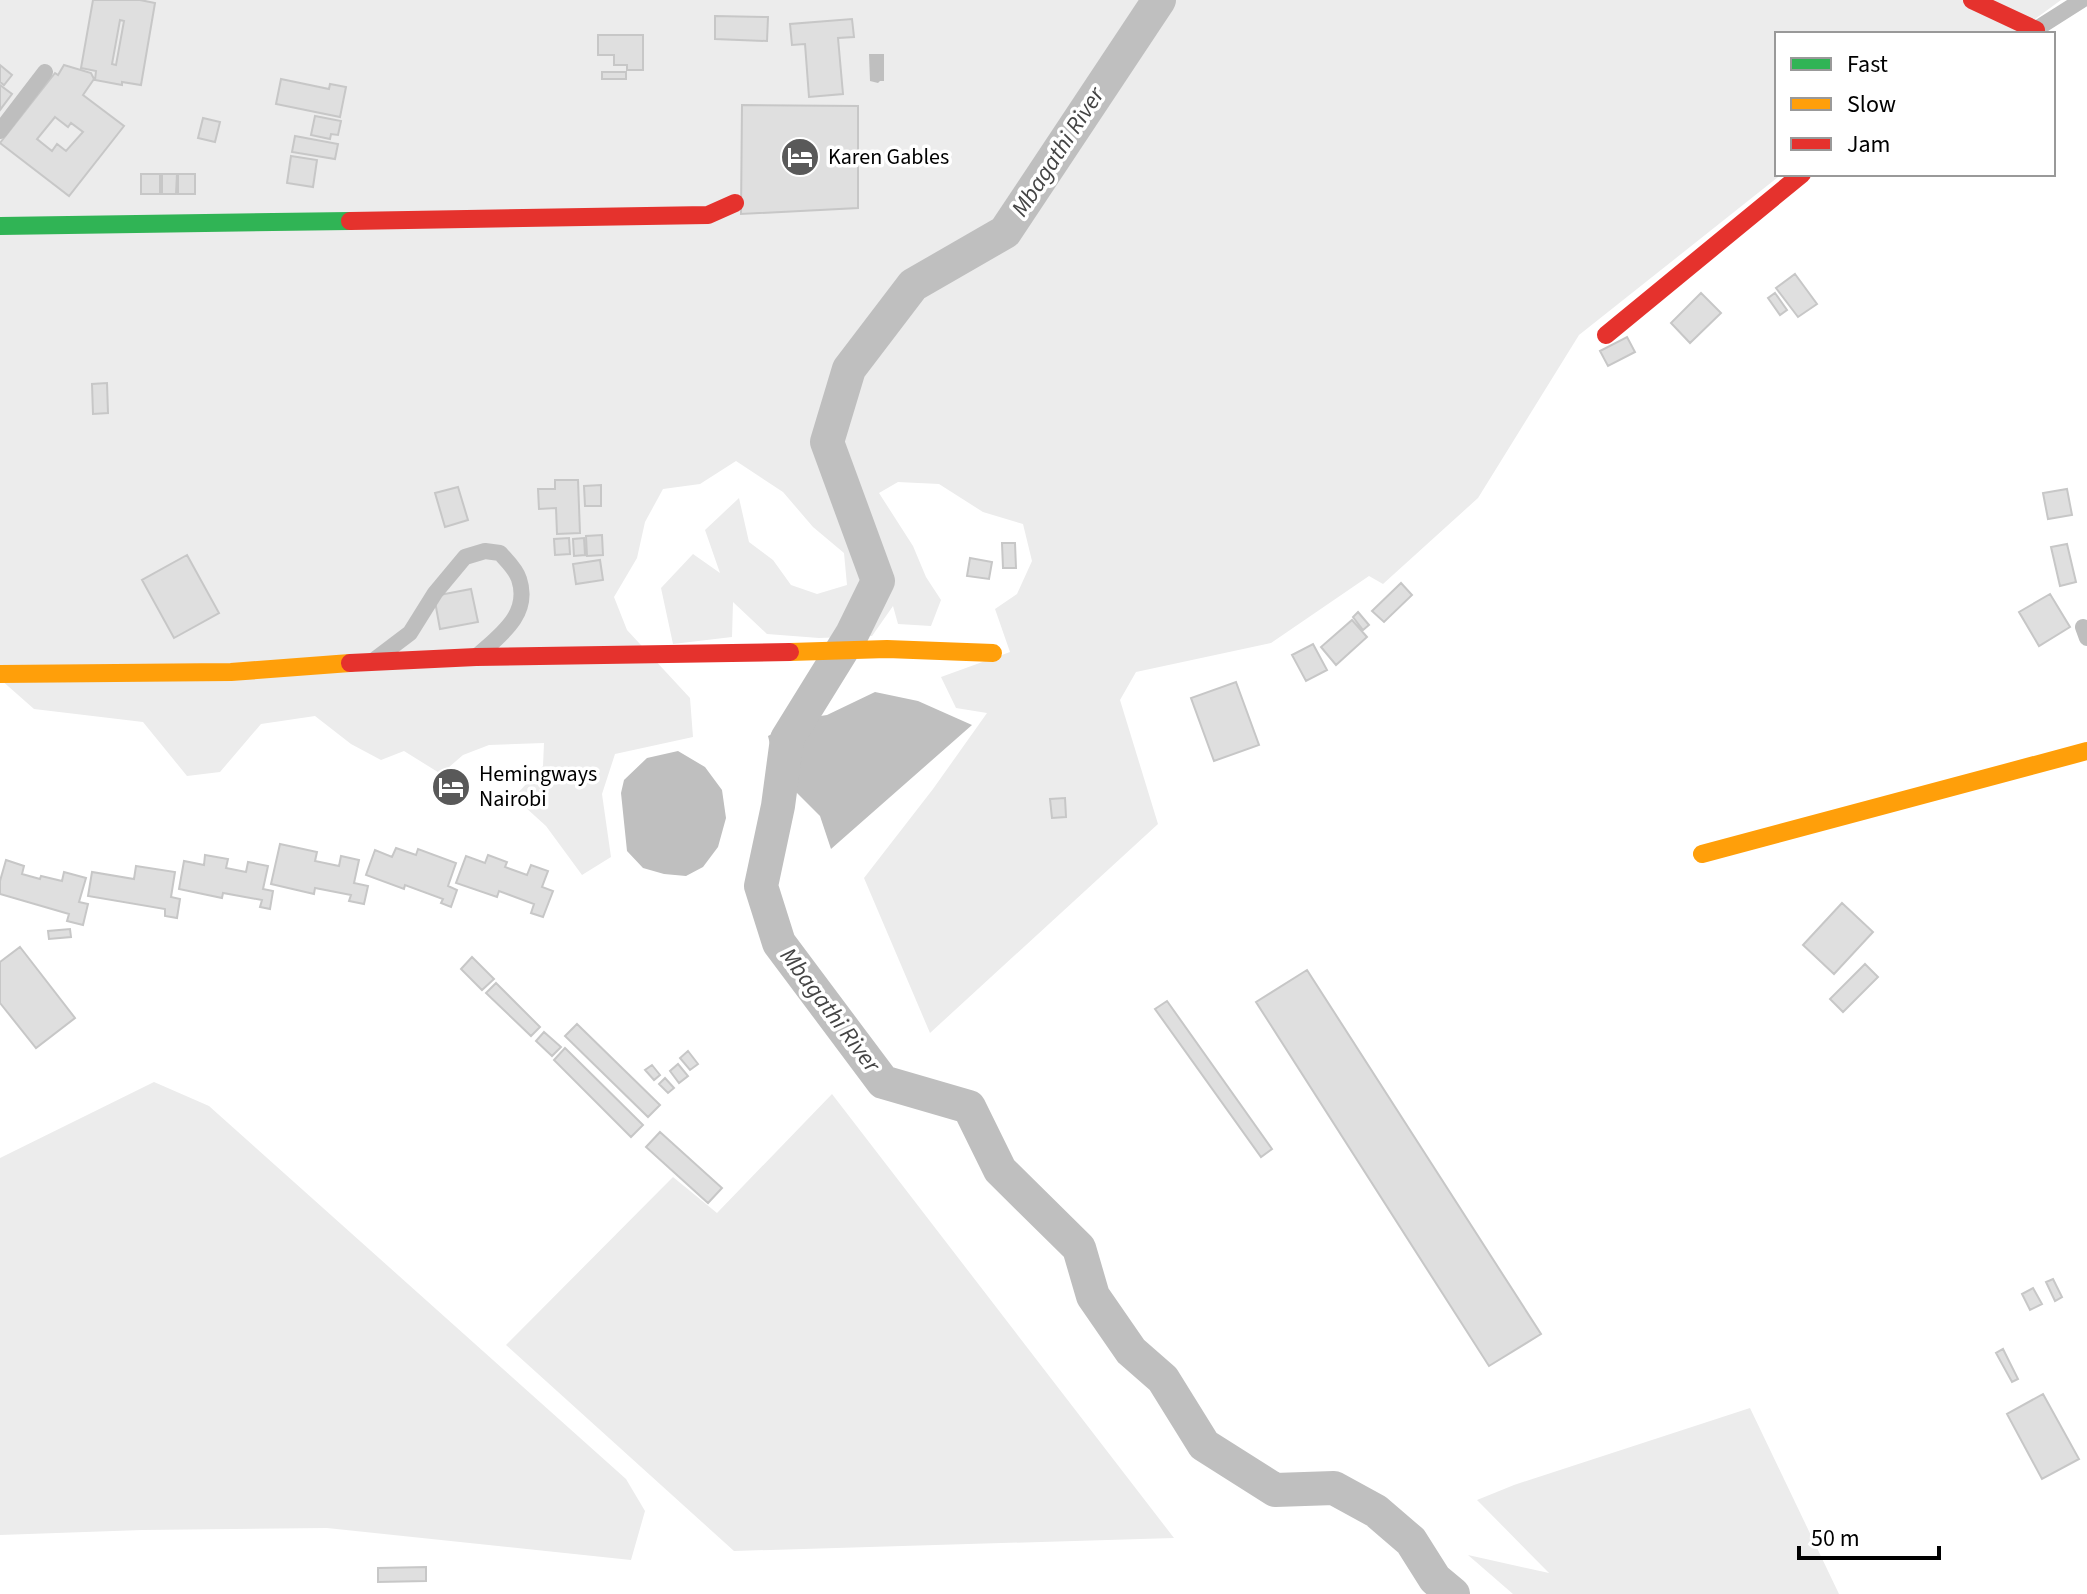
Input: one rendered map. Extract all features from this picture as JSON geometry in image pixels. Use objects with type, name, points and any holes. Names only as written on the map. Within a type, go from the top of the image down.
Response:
[{"type":"street","points":[[1972,0],[2032,32],[2082,0]]},
{"type":"street","points":[[0,131],[45,72]]},
{"type":"street","points":[[1606,335],[1800,176]]},
{"type":"street","points":[[0,226],[708,215],[735,203]]},
{"type":"street","points":[[373,661],[410,633],[435,593],[465,557],[485,551],[500,553],[519,576],[523,601],[513,624],[476,657]]},
{"type":"street","points":[[0,674],[231,672],[476,657],[887,649],[993,653]]},
{"type":"street","points":[[1702,854],[2087,751]]},
{"type":"shaded area","points":[[0,0],[2061,0],[2014,32],[1775,32],[1775,176],[1779,176],[1579,335],[1478,498],[1383,584],[1369,576],[1271,643],[1136,672],[1120,700],[1158,824],[930,1033],[864,878],[987,713],[956,708],[941,677],[1010,652],[995,609],[1017,594],[1032,561],[1023,524],[983,512],[939,484],[898,482],[879,493],[913,546],[926,577],[941,600],[931,626],[898,624],[893,606],[872,636],[819,638],[767,634],[733,602],[732,637],[673,644],[661,588],[693,554],[720,573],[705,530],[739,498],[749,542],[773,560],[791,585],[817,594],[847,585],[844,553],[813,527],[783,492],[736,461],[700,484],[663,489],[645,522],[637,558],[614,597],[627,630],[690,698],[693,737],[615,754],[602,794],[611,857],[582,875],[546,826],[514,797],[543,766],[544,743],[489,745],[463,755],[441,774],[404,751],[381,760],[351,744],[315,716],[261,724],[220,772],[187,776],[143,722],[34,709],[0,679]]},
{"type":"shaded area","points":[[869,54],[884,54],[884,81],[870,81]]},
{"type":"shaded area","points":[[875,692],[918,701],[972,725],[831,849],[820,816],[777,773],[768,736],[801,719],[827,715]]},
{"type":"shaded area","points":[[678,751],[705,767],[722,790],[726,818],[718,847],[703,867],[686,876],[643,868],[627,851],[621,793],[624,780],[647,758]]},
{"type":"shaded area","points":[[154,1082],[209,1106],[626,1479],[645,1511],[631,1560],[327,1528],[0,1535],[0,1158]]},
{"type":"shaded area","points":[[832,1094],[1174,1538],[734,1551],[506,1345],[673,1177],[717,1213]]},
{"type":"shaded area","points":[[1750,1408],[1839,1594],[1513,1594],[1468,1555],[1549,1573],[1477,1500]]},
{"type":"building","points":[[93,0],[155,3],[141,85],[95,80],[96,71],[81,68]],"holes":[[[120,20],[124,21],[116,65],[112,64]]]},
{"type":"building","points":[[715,16],[768,17],[767,41],[715,39]]},
{"type":"building","points":[[852,19],[854,37],[838,38],[843,94],[809,97],[805,44],[792,45],[790,24]]},
{"type":"building","points":[[598,35],[643,35],[643,70],[627,70],[627,65],[614,65],[614,55],[598,55]]},
{"type":"building","points":[[0,65],[12,75],[4,85],[0,82]]},
{"type":"building","points":[[64,65],[91,73],[94,79],[83,95],[124,126],[69,196],[0,143],[55,73],[58,75]],"holes":[[[55,117],[68,127],[71,123],[83,132],[66,151],[57,144],[52,151],[37,139]]]},
{"type":"building","points":[[602,72],[626,72],[626,79],[602,79]]},
{"type":"building","points":[[281,79],[329,89],[330,84],[346,87],[340,117],[276,104]]},
{"type":"building","points":[[0,85],[12,94],[0,110]]},
{"type":"building","name":"Karen Gables","points":[[742,105],[858,106],[858,208],[741,214]]},
{"type":"building","points":[[315,116],[341,121],[338,135],[331,134],[330,139],[311,135]]},
{"type":"building","points":[[203,118],[220,122],[215,142],[198,138]]},
{"type":"building","points":[[295,136],[338,144],[335,159],[292,152]]},
{"type":"building","points":[[291,156],[317,160],[313,187],[287,183]]},
{"type":"building","points":[[141,174],[160,174],[160,194],[141,194]]},
{"type":"building","points":[[162,174],[177,174],[176,194],[162,194]]},
{"type":"building","points":[[178,174],[195,174],[195,194],[178,194]]},
{"type":"building","points":[[1795,274],[1817,304],[1798,317],[1776,288]]},
{"type":"building","points":[[1701,293],[1721,313],[1690,343],[1671,323]]},
{"type":"building","points":[[1775,293],[1787,310],[1780,315],[1768,298]]},
{"type":"building","points":[[1627,337],[1635,352],[1608,366],[1600,351]]},
{"type":"building","points":[[107,383],[108,413],[93,414],[92,384]]},
{"type":"building","points":[[555,480],[578,480],[580,533],[557,534],[556,508],[539,509],[538,489],[555,489]]},
{"type":"building","points":[[601,485],[601,506],[585,506],[584,486]]},
{"type":"building","points":[[458,487],[468,520],[445,527],[435,493]]},
{"type":"building","points":[[2067,489],[2072,515],[2048,519],[2043,493]]},
{"type":"building","points":[[602,535],[603,555],[587,556],[586,536]]},
{"type":"building","points":[[569,538],[570,554],[555,555],[554,539]]},
{"type":"building","points":[[584,538],[585,555],[574,556],[573,539]]},
{"type":"building","points":[[1002,543],[1015,543],[1016,568],[1003,568]]},
{"type":"building","points":[[2067,544],[2076,582],[2060,586],[2051,547]]},
{"type":"building","points":[[187,555],[219,613],[174,638],[142,580]]},
{"type":"building","points":[[970,558],[992,562],[989,579],[967,576]]},
{"type":"building","points":[[600,560],[603,580],[576,584],[573,564]]},
{"type":"building","points":[[1401,583],[1412,595],[1384,622],[1372,611]]},
{"type":"building","points":[[471,589],[478,622],[440,629],[434,596]]},
{"type":"building","points":[[2050,594],[2070,627],[2039,646],[2019,612]]},
{"type":"building","points":[[1358,612],[1369,625],[1363,630],[1353,617]]},
{"type":"building","points":[[1352,620],[1367,637],[1336,665],[1321,647]]},
{"type":"building","points":[[1313,644],[1327,670],[1306,681],[1292,655]]},
{"type":"building","points":[[1236,682],[1259,745],[1214,761],[1191,698]]},
{"type":"building","points":[[1065,798],[1066,817],[1052,818],[1050,799]]},
{"type":"building","points":[[280,844],[317,852],[315,861],[339,866],[341,856],[359,860],[354,883],[368,886],[364,904],[349,901],[351,895],[315,888],[314,894],[271,884]]},
{"type":"building","points":[[396,848],[416,855],[418,849],[456,863],[448,886],[457,890],[451,907],[441,903],[443,899],[366,875],[375,850],[392,857]]},
{"type":"building","points":[[205,855],[228,859],[226,868],[246,872],[248,862],[268,866],[263,889],[273,891],[270,909],[260,907],[262,900],[223,893],[222,898],[179,889],[184,861],[204,865]]},
{"type":"building","points":[[488,855],[507,862],[505,867],[527,875],[531,865],[548,871],[542,887],[553,891],[543,917],[531,913],[534,904],[499,891],[497,897],[456,883],[466,856],[485,863]]},
{"type":"building","points":[[6,860],[24,866],[22,874],[40,879],[41,876],[62,881],[64,872],[86,878],[79,902],[88,904],[83,925],[67,921],[69,914],[0,894]]},
{"type":"building","points":[[136,866],[175,872],[171,897],[180,899],[177,918],[165,916],[165,909],[88,896],[92,872],[134,879]]},
{"type":"building","points":[[1842,903],[1873,932],[1834,974],[1803,945]]},
{"type":"building","points":[[70,929],[71,937],[49,939],[48,931]]},
{"type":"building","points":[[20,947],[75,1018],[36,1048],[0,1003],[0,962]]},
{"type":"building","points":[[472,957],[494,979],[482,990],[461,969]]},
{"type":"building","points":[[1865,964],[1878,977],[1843,1012],[1830,999]]},
{"type":"building","points":[[1307,970],[1541,1334],[1489,1366],[1256,1002]]},
{"type":"building","points":[[496,983],[540,1027],[531,1036],[486,993]]},
{"type":"building","points":[[1167,1001],[1272,1149],[1261,1157],[1155,1009]]},
{"type":"building","points":[[577,1024],[660,1105],[648,1117],[565,1036]]},
{"type":"building","points":[[544,1032],[561,1047],[552,1056],[536,1041]]},
{"type":"building","points":[[565,1048],[643,1125],[631,1137],[554,1060]]},
{"type":"building","points":[[688,1051],[698,1064],[690,1070],[680,1058]]},
{"type":"building","points":[[678,1064],[688,1076],[679,1083],[670,1071]]},
{"type":"building","points":[[652,1065],[660,1075],[654,1080],[645,1070]]},
{"type":"building","points":[[665,1078],[674,1088],[668,1093],[659,1084]]},
{"type":"building","points":[[660,1132],[722,1188],[708,1203],[646,1147]]},
{"type":"building","points":[[2053,1279],[2062,1297],[2055,1301],[2046,1282]]},
{"type":"building","points":[[2033,1288],[2042,1304],[2030,1310],[2022,1294]]},
{"type":"building","points":[[2003,1349],[2018,1379],[2012,1382],[1996,1353]]},
{"type":"building","points":[[2043,1394],[2079,1459],[2042,1479],[2007,1414]]},
{"type":"building","points":[[426,1567],[426,1581],[378,1582],[378,1568]]},
{"type":"waterway","name":"Mbagathi River","points":[[1159,0],[1005,232],[913,285],[849,369],[827,442],[878,581],[852,634],[787,739],[778,806],[761,886],[779,943],[883,1082],[969,1107],[1000,1170],[1079,1248],[1093,1296],[1131,1351],[1163,1379],[1204,1445],[1275,1490],[1334,1488],[1376,1511],[1411,1541],[1435,1579],[1453,1594]]},
{"type":"traffic: fast","points":[[0,226],[350,221]]},
{"type":"traffic: slow","points":[[790,652],[887,649],[993,653]]},
{"type":"traffic: slow","points":[[0,674],[231,672],[350,663]]},
{"type":"traffic: slow","points":[[1702,854],[2087,751]]},
{"type":"traffic: jam","points":[[1972,0],[2036,30]]},
{"type":"traffic: jam","points":[[1606,335],[1800,176]]},
{"type":"traffic: jam","points":[[350,221],[708,215],[735,203]]},
{"type":"traffic: jam","points":[[350,663],[476,657],[790,652]]},
{"type":"place","name":"Karen Gables","points":[[800,157]]},
{"type":"place","name":"Hemingways Nairobi","points":[[451,787]]}]
